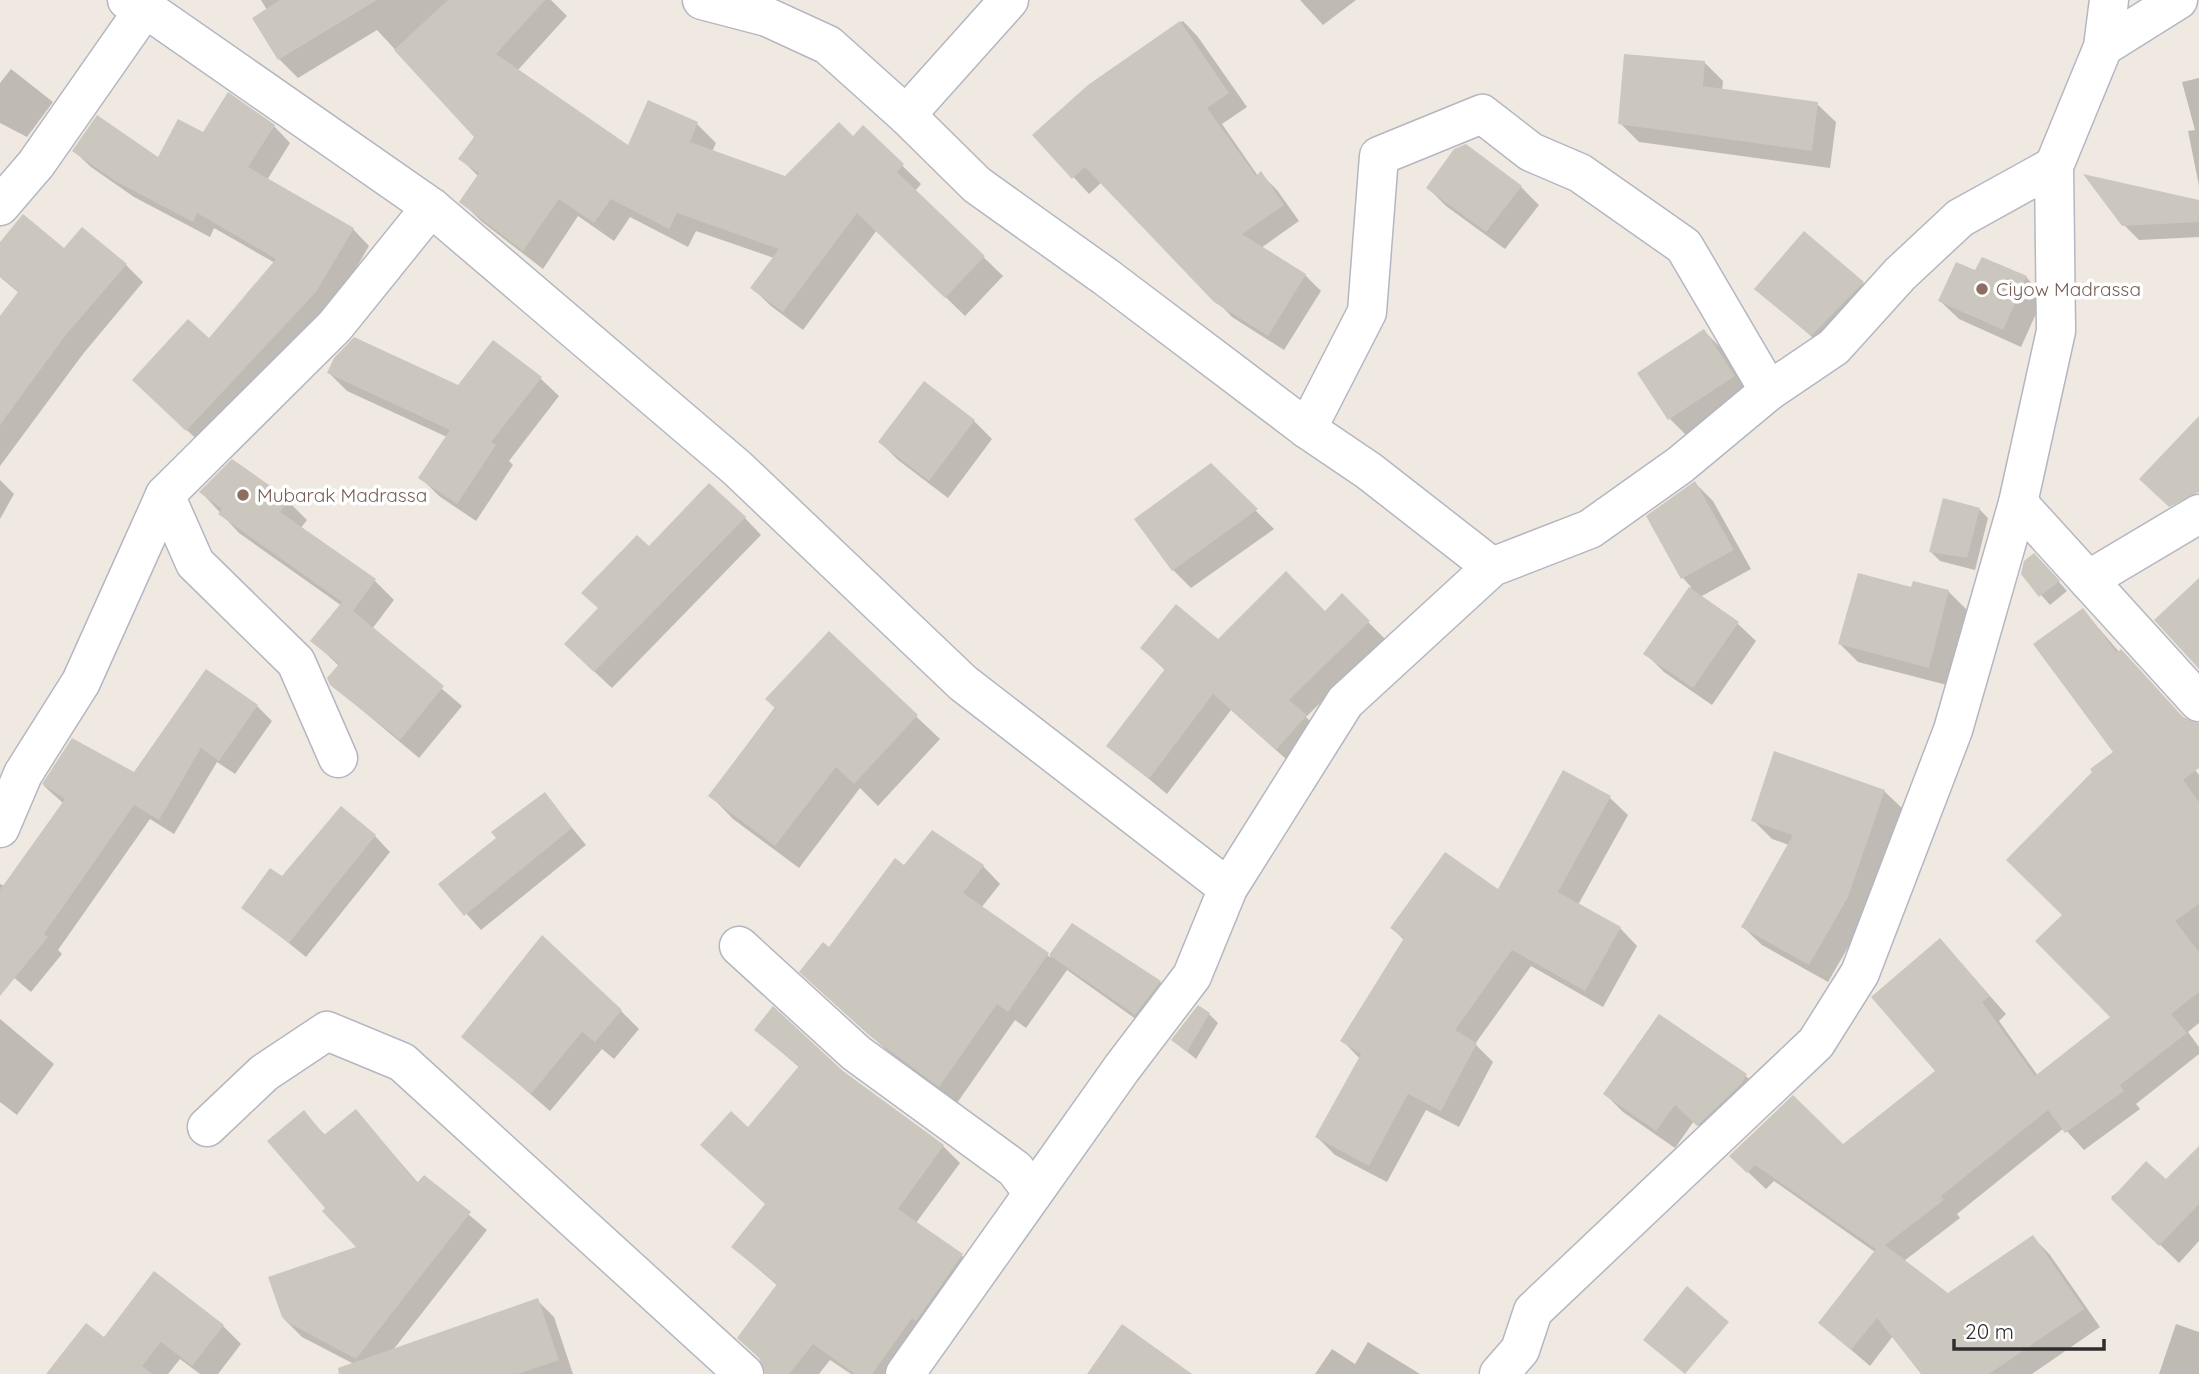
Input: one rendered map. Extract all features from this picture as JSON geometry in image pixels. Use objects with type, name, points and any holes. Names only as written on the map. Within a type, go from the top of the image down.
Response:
[{"type":"street","points":[[702,0],[767,17],[828,45],[906,115],[977,185],[1106,277],[1307,429],[1369,471],[1492,567]]},
{"type":"street","points":[[906,115],[1009,0]]},
{"type":"street","points":[[1518,1366],[1532,1311],[1816,1043],[1860,973],[1953,730],[2018,503],[2056,331],[2054,166],[2103,47],[2109,0]]},
{"type":"street","points":[[2103,47],[2178,0]]},
{"type":"street","points":[[0,206],[36,164],[136,4],[431,207],[737,468],[963,683],[1227,888]]},
{"type":"street","points":[[1307,429],[1367,312],[1379,156],[1482,114],[1531,152],[1580,173],[1684,246],[1769,391]]},
{"type":"street","points":[[905,1374],[1122,1068],[1192,976],[1227,888],[1345,702],[1492,567],[1590,529],[1680,465],[1769,391],[1834,346],[1900,274],[1960,218],[2054,166]]},
{"type":"street","points":[[0,828],[23,774],[81,682],[165,495],[335,326],[431,207]]},
{"type":"street","points":[[165,495],[195,563],[296,662],[338,758]]},
{"type":"street","points":[[2018,503],[2199,702]]},
{"type":"street","points":[[2088,580],[2199,514]]},
{"type":"street","points":[[739,946],[856,1053],[1015,1169],[1033,1192]]},
{"type":"street","points":[[207,1127],[264,1073],[327,1031],[402,1062],[744,1374]]},
{"type":"building","points":[[280,0],[377,0],[278,60],[252,18]]},
{"type":"building","points":[[448,0],[545,0],[496,54],[628,145],[648,100],[698,122],[690,142],[785,176],[839,122],[853,136],[863,125],[904,164],[897,172],[985,256],[945,298],[857,213],[783,312],[750,288],[779,249],[677,213],[669,229],[611,199],[594,223],[559,199],[523,251],[459,202],[479,173],[458,159],[474,137],[394,50]]},
{"type":"building","points":[[1180,21],[1229,93],[1207,108],[1256,176],[1261,171],[1284,205],[1242,234],[1306,274],[1268,336],[1214,302],[1085,167],[1072,179],[1032,135],[1088,85]]},
{"type":"building","points":[[1624,54],[1705,61],[1703,86],[1818,102],[1812,151],[1618,124]]},
{"type":"building","points":[[228,92],[275,125],[248,167],[354,228],[316,292],[186,431],[132,380],[188,319],[209,338],[276,259],[197,213],[193,222],[115,181],[72,151],[97,115],[158,157],[178,119],[203,132]]},
{"type":"building","points":[[1466,144],[1522,186],[1486,232],[1426,188],[1454,149]]},
{"type":"building","points":[[2083,174],[2199,200],[2199,222],[2122,226]]},
{"type":"building","points":[[23,214],[64,248],[82,227],[127,264],[65,336],[0,425],[0,316],[18,292],[0,276],[0,242]]},
{"type":"building","points":[[1804,231],[1864,282],[1811,336],[1754,289]]},
{"type":"building","name":"Ciyow Madrassa","points":[[1982,257],[2027,276],[2003,330],[1938,301],[1956,262],[1975,270]]},
{"type":"building","points":[[1704,329],[1735,376],[1668,420],[1637,373]]},
{"type":"building","points":[[354,337],[458,385],[493,340],[542,377],[491,442],[496,445],[457,504],[418,478],[450,430],[327,373],[334,358]]},
{"type":"building","points":[[924,381],[975,420],[929,481],[878,442]]},
{"type":"building","points":[[2199,416],[2199,492],[2169,507],[2139,479]]},
{"type":"building","points":[[232,459],[289,499],[280,512],[376,579],[353,611],[444,686],[400,740],[330,685],[327,678],[339,664],[310,641],[342,602],[218,514],[222,509],[199,492]]},
{"type":"building","points":[[1211,463],[1258,509],[1172,571],[1134,519]]},
{"type":"building","points":[[1695,481],[1734,550],[1681,579],[1646,516]]},
{"type":"building","points":[[709,483],[746,517],[594,672],[564,644],[598,608],[581,593],[637,535],[649,546]]},
{"type":"building","points":[[1943,498],[1980,508],[1967,558],[1929,552]]},
{"type":"building","points":[[2034,553],[2060,581],[2039,597],[2021,574],[2024,561]]},
{"type":"building","points":[[1286,571],[1325,611],[1342,593],[1370,621],[1289,700],[1307,715],[1276,750],[1213,694],[1149,779],[1106,746],[1165,669],[1140,648],[1176,604],[1218,639]]},
{"type":"building","points":[[1858,573],[1911,587],[1913,581],[1949,590],[1929,668],[1838,644]]},
{"type":"building","points":[[2199,578],[2199,669],[2154,620]]},
{"type":"building","points":[[1689,587],[1739,622],[1693,688],[1643,654]]},
{"type":"building","points":[[2083,608],[2117,653],[2121,649],[2183,717],[2199,723],[2199,768],[2183,780],[2199,802],[2199,904],[2175,921],[2199,952],[2199,992],[2171,1014],[2187,1033],[2120,1085],[2124,1091],[2065,1133],[2048,1110],[1941,1196],[1944,1200],[1885,1245],[1948,1293],[2033,1235],[2084,1309],[1989,1374],[1921,1374],[1877,1318],[1851,1350],[1818,1323],[1876,1249],[1755,1165],[1747,1173],[1729,1156],[1793,1095],[1843,1144],[1935,1071],[1871,997],[1940,938],[1990,996],[1982,1002],[2035,1076],[2110,1017],[2035,941],[2062,915],[2006,860],[2092,772],[2090,769],[2113,752],[2033,644]]},
{"type":"building","points":[[829,631],[918,715],[854,784],[836,767],[775,846],[708,796],[775,708],[765,699]]},
{"type":"building","points":[[206,669],[258,705],[219,761],[201,748],[159,820],[134,805],[44,934],[48,937],[0,996],[0,890],[65,799],[42,784],[72,738],[134,772]]},
{"type":"building","points":[[1774,751],[1885,790],[1848,897],[1809,965],[1741,927],[1793,835],[1751,821]]},
{"type":"building","points":[[1563,770],[1611,796],[1558,892],[1621,927],[1585,991],[1512,950],[1455,1030],[1477,1043],[1441,1111],[1408,1094],[1369,1166],[1315,1137],[1361,1054],[1340,1041],[1404,938],[1390,928],[1445,852],[1498,889]]},
{"type":"building","points":[[545,792],[572,828],[464,916],[438,884],[496,838],[491,832]]},
{"type":"building","points":[[341,806],[376,835],[289,943],[241,908],[270,868],[282,876]]},
{"type":"building","points":[[932,830],[984,865],[963,893],[1049,953],[1008,1012],[997,1004],[939,1087],[870,1036],[799,972],[823,942],[829,947],[895,858],[904,865]]},
{"type":"building","points":[[1072,923],[1161,981],[1135,1015],[1049,955]]},
{"type":"building","points":[[542,935],[622,1010],[595,1042],[582,1032],[531,1094],[461,1037]]},
{"type":"building","points":[[1198,1005],[1210,1013],[1187,1052],[1171,1040]]},
{"type":"building","points":[[773,1006],[843,1071],[944,1145],[898,1209],[963,1254],[916,1321],[912,1318],[872,1374],[855,1374],[813,1344],[789,1374],[765,1374],[759,1358],[737,1338],[777,1284],[731,1247],[765,1204],[700,1145],[731,1111],[748,1127],[799,1066],[754,1030]]},
{"type":"building","points":[[1659,1014],[1747,1074],[1742,1083],[1697,1126],[1675,1105],[1656,1131],[1603,1094]]},
{"type":"building","points":[[356,1109],[417,1183],[424,1175],[471,1212],[356,1359],[282,1317],[268,1277],[356,1247],[322,1211],[325,1208],[267,1141],[304,1110],[324,1135]]},
{"type":"building","points":[[2199,1146],[2199,1204],[2159,1246],[2111,1199],[2146,1161],[2166,1179]]},
{"type":"building","points":[[154,1271],[224,1325],[192,1366],[161,1342],[142,1366],[152,1374],[46,1374],[86,1323],[104,1337]]},
{"type":"building","points":[[1687,1286],[1729,1322],[1685,1374],[1643,1340]]},
{"type":"building","points":[[538,1298],[559,1360],[518,1374],[339,1374],[338,1368]]},
{"type":"building","points":[[1122,1324],[1192,1374],[1087,1374]]},
{"type":"place","name":"Ciyow Madrassa","points":[[1982,289]]},
{"type":"place","name":"Mubarak Madrassa","points":[[243,495]]}]
